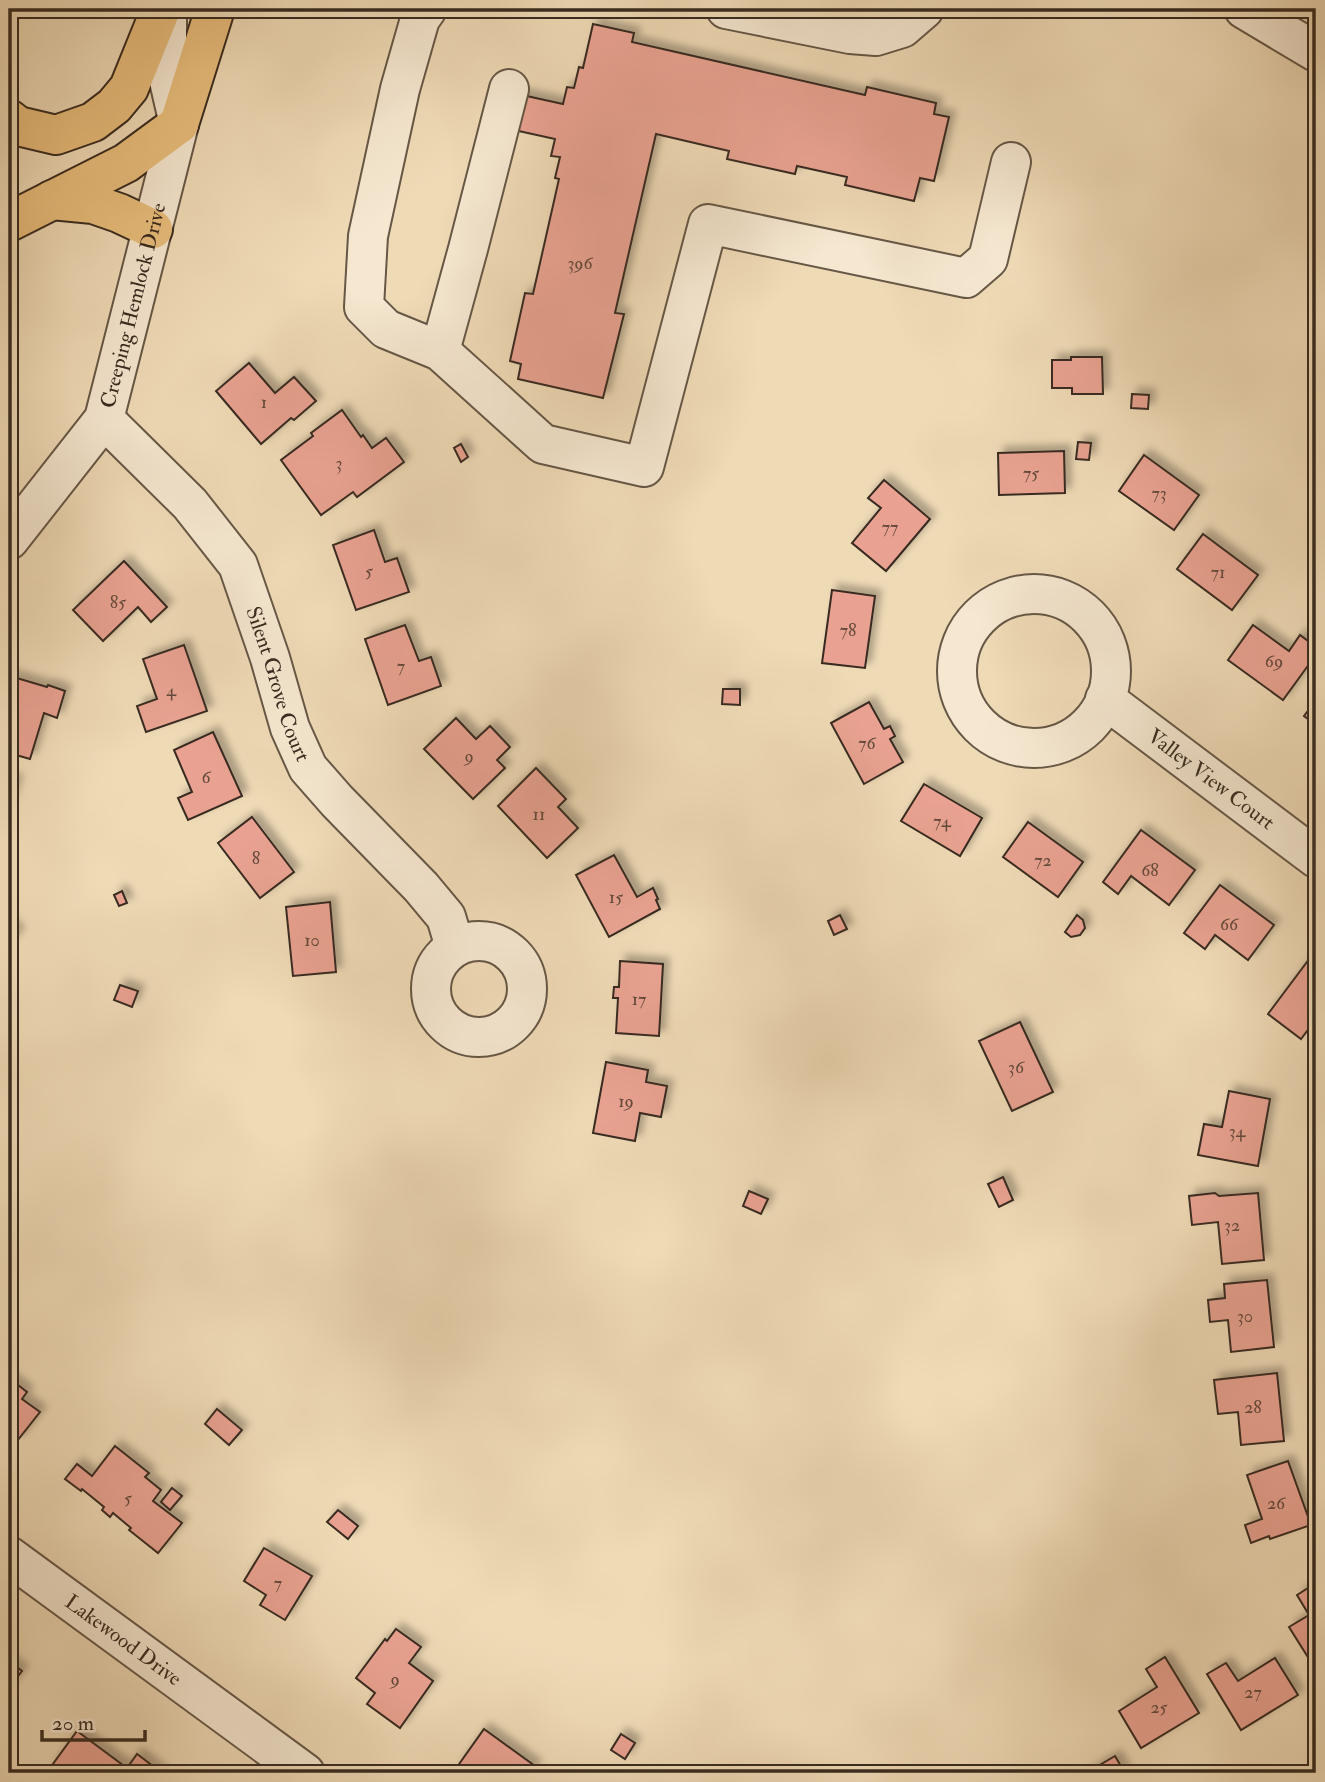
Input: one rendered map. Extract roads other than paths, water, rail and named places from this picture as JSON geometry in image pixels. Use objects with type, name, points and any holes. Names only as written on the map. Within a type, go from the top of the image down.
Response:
[{"type":"main road","points":[[9,119],[18,126],[56,135],[93,122],[114,106],[129,88],[161,9]]},
{"type":"main road","name":"Creeping Hemlock Drive","points":[[179,124],[215,9]]},
{"type":"main road","points":[[9,222],[125,163],[179,124]]},
{"type":"main road","points":[[52,200],[93,204],[153,229]]},
{"type":"street","name":"Creeping Hemlock Drive","points":[[9,540],[104,419],[179,124],[167,72],[167,9]]},
{"type":"street","points":[[427,9],[420,19],[400,89],[368,236],[364,307],[386,329],[440,351],[543,444],[644,467],[708,224],[966,278],[988,259],[1011,162]]},
{"type":"street","points":[[726,9],[850,34],[876,36],[902,28],[924,9]]},
{"type":"street","points":[[1244,9],[1316,52]]},
{"type":"street","points":[[440,351],[509,89]]},
{"type":"street","name":"Silent Grove Court","points":[[104,419],[190,504],[239,565],[290,728],[307,768],[421,887],[446,917],[455,947]]},
{"type":"street","points":[[1040,593],[1069,601],[1093,620],[1108,646],[1112,676],[1105,699],[1104,705],[1085,730],[1058,745],[1028,749],[999,741],[975,722],[960,695],[956,665],[964,635],[983,612],[1009,597],[1040,593]]},
{"type":"street","name":"Valley View Court","points":[[1105,699],[1316,858]]},
{"type":"street","name":"Lakewood Drive","points":[[9,1556],[305,1773]]}]
